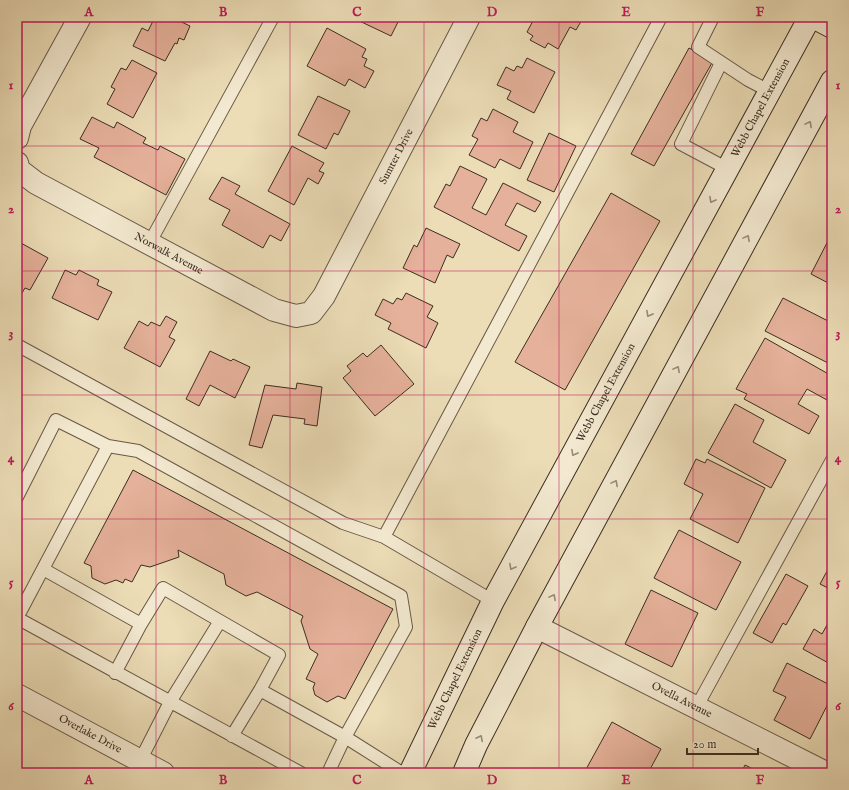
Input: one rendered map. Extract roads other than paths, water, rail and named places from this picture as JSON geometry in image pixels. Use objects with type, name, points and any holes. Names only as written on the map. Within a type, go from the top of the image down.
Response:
[{"type":"main road","points":[[17,138],[20,126],[80,17]]},
{"type":"main road","name":"Sumter Drive","points":[[324,296],[469,17]]},
{"type":"main road","points":[[812,17],[832,28]]},
{"type":"main road","name":"Webb Chapel Extension","points":[[410,773],[493,601],[812,17]]},
{"type":"main road","points":[[464,773],[476,745],[537,628],[832,81]]},
{"type":"main road","name":"Norwalk Avenue","points":[[17,163],[19,170],[36,183],[274,310],[296,316],[311,313],[324,296]]},
{"type":"main road","name":"Ovella Avenue","points":[[537,628],[826,773]]},
{"type":"main road","name":"Overlake Drive","points":[[17,695],[163,773]]},
{"type":"lane","points":[[149,244],[272,17]]},
{"type":"lane","points":[[384,537],[661,17]]},
{"type":"lane","points":[[713,17],[698,47],[748,80],[771,92]]},
{"type":"lane","points":[[721,63],[681,144],[728,169]]},
{"type":"lane","points":[[17,345],[343,523],[384,537],[493,601]]},
{"type":"lane","points":[[17,497],[56,420],[108,446],[138,451],[401,596],[406,627],[345,737],[328,773]]},
{"type":"lane","points":[[108,446],[17,618],[115,673],[301,773]]},
{"type":"lane","points":[[696,708],[832,460]]},
{"type":"lane","points":[[43,569],[141,624]]},
{"type":"lane","points":[[115,673],[141,624],[163,588],[279,655],[232,736]]},
{"type":"lane","points":[[140,761],[170,702],[220,621]]},
{"type":"lane","points":[[260,690],[345,737],[402,773]]}]
